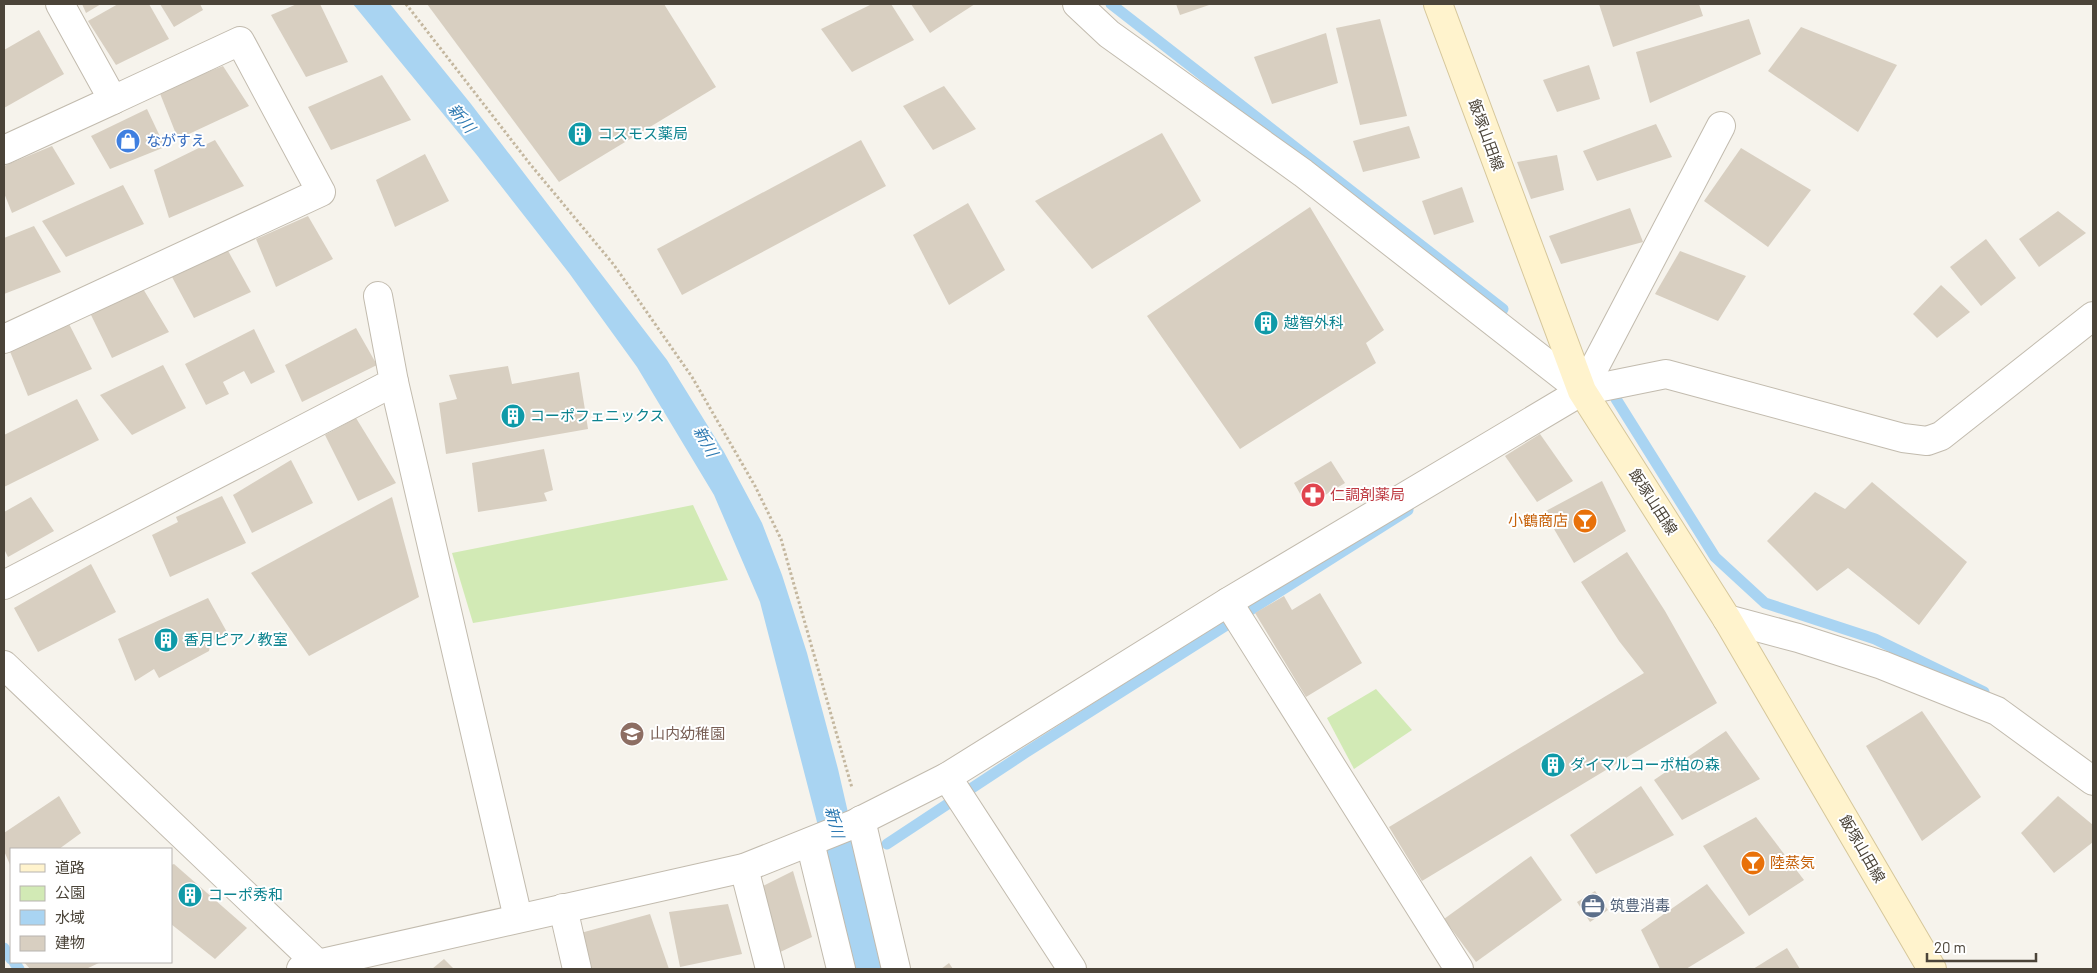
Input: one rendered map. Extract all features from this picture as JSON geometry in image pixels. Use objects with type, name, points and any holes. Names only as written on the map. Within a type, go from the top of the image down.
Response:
[{"type":"main road","name":"飯塚山田線","points":[[1438,4],[1582,391],[1728,619],[1932,969]]},
{"type":"street","points":[[60,4],[113,100]]},
{"type":"street","points":[[1077,4],[1109,34],[1303,173],[1582,391]]},
{"type":"street","points":[[4,150],[240,41],[321,192],[4,339]]},
{"type":"street","points":[[1582,391],[1721,126]]},
{"type":"street","points":[[378,296],[394,382],[518,918]]},
{"type":"street","points":[[4,665],[314,967],[518,918],[744,868],[858,822],[947,776],[1228,602],[1582,391],[1666,374],[1903,438],[1927,441],[1942,436],[2093,316]]},
{"type":"street","points":[[4,585],[394,382]]},
{"type":"street","points":[[1228,602],[1459,969]]},
{"type":"street","points":[[1728,619],[1798,638],[1882,665],[1997,711],[2093,781]]},
{"type":"street","points":[[947,776],[1072,969]]},
{"type":"street","points":[[858,822],[896,969]]},
{"type":"street","points":[[813,840],[841,969]]},
{"type":"street","points":[[744,868],[770,969]]},
{"type":"street","points":[[563,908],[576,969]]},
{"type":"path","points":[[406,4],[530,164],[614,265],[692,377],[755,486],[781,539],[858,822]]},
{"type":"green space","points":[[693,505],[728,580],[473,623],[452,553]]},
{"type":"green space","points":[[1376,689],[1412,730],[1354,769],[1327,718]]},
{"type":"water","name":"新川","points":[[353,4],[390,4],[471,104],[667,360],[724,452],[762,523],[782,575],[807,653],[838,769],[884,969],[852,969],[816,818],[760,602],[714,495],[637,367],[569,273],[476,154]]},
{"type":"building","points":[[82,4],[101,4],[86,13]]},
{"type":"building","points":[[118,4],[149,4],[169,39],[116,65],[88,21]]},
{"type":"building","points":[[160,4],[200,4],[203,10],[174,27]]},
{"type":"building","points":[[297,4],[320,4],[348,62],[306,77],[271,15]]},
{"type":"building","name":"コスモス薬局","points":[[427,4],[664,4],[716,87],[559,182]]},
{"type":"building","points":[[872,4],[891,4],[914,40],[852,72],[821,29]]},
{"type":"building","points":[[911,4],[975,4],[930,33]]},
{"type":"building","points":[[1176,4],[1212,4],[1180,15]]},
{"type":"building","points":[[1599,4],[1699,4],[1703,16],[1613,47]]},
{"type":"building","points":[[1380,19],[1407,116],[1360,125],[1336,28]]},
{"type":"building","points":[[1749,19],[1761,54],[1650,103],[1636,52]]},
{"type":"building","points":[[1801,27],[1897,65],[1858,132],[1768,71]]},
{"type":"building","points":[[39,30],[64,74],[4,108],[4,50]]},
{"type":"building","points":[[1326,33],[1338,83],[1272,104],[1254,57]]},
{"type":"building","points":[[1589,65],[1600,99],[1557,112],[1543,80]]},
{"type":"building","points":[[223,66],[249,106],[178,139],[159,91]]},
{"type":"building","points":[[382,75],[411,120],[331,150],[308,107]]},
{"type":"building","points":[[944,86],[976,129],[933,150],[903,106]]},
{"type":"building","name":"ながすえ","points":[[147,109],[165,147],[110,169],[91,136]]},
{"type":"building","points":[[1656,124],[1672,157],[1597,181],[1583,151]]},
{"type":"building","points":[[1409,126],[1420,158],[1363,172],[1353,141]]},
{"type":"building","points":[[1162,133],[1201,201],[1092,269],[1035,201]]},
{"type":"building","points":[[215,140],[244,186],[169,218],[154,170]]},
{"type":"building","points":[[861,140],[886,186],[682,295],[657,249]]},
{"type":"building","points":[[52,146],[75,184],[12,213],[4,193],[4,166]]},
{"type":"building","points":[[1741,148],[1811,190],[1768,247],[1704,201]]},
{"type":"building","points":[[425,154],[449,201],[395,227],[376,180]]},
{"type":"building","points":[[1557,155],[1564,190],[1531,199],[1517,162]]},
{"type":"building","points":[[123,185],[144,224],[66,257],[42,221]]},
{"type":"building","points":[[1462,187],[1474,222],[1434,235],[1422,201]]},
{"type":"building","points":[[968,203],[1005,270],[949,305],[913,235]]},
{"type":"building","name":"越智外科","points":[[1310,207],[1384,330],[1366,343],[1376,363],[1240,449],[1147,316]]},
{"type":"building","points":[[1630,208],[1643,242],[1561,264],[1549,236]]},
{"type":"building","points":[[2058,211],[2086,233],[2039,267],[2019,239]]},
{"type":"building","points":[[308,216],[333,259],[276,287],[256,239]]},
{"type":"building","points":[[34,226],[61,272],[4,294],[4,238]]},
{"type":"building","points":[[1986,239],[2016,278],[1981,306],[1950,267]]},
{"type":"building","points":[[227,249],[251,292],[194,318],[172,277]]},
{"type":"building","points":[[1680,251],[1746,276],[1718,321],[1655,294]]},
{"type":"building","points":[[1941,285],[1970,312],[1937,338],[1913,314]]},
{"type":"building","points":[[142,287],[169,332],[112,358],[91,315]]},
{"type":"building","points":[[68,322],[92,369],[28,396],[9,349]]},
{"type":"building","points":[[356,328],[377,365],[302,402],[285,365]]},
{"type":"building","points":[[254,329],[275,372],[251,384],[244,371],[223,382],[229,394],[206,405],[185,364]]},
{"type":"building","points":[[163,365],[186,408],[132,435],[100,395]]},
{"type":"building","name":"コーポフェニックス","points":[[508,366],[512,384],[579,372],[588,429],[446,454],[439,403],[457,399],[449,375]]},
{"type":"building","points":[[77,399],[99,440],[4,487],[4,435]]},
{"type":"building","points":[[356,418],[396,483],[358,501],[325,435]]},
{"type":"building","points":[[1540,434],[1573,481],[1537,502],[1505,456]]},
{"type":"building","points":[[544,449],[553,490],[544,493],[547,501],[478,512],[472,463]]},
{"type":"building","points":[[291,460],[313,503],[252,533],[233,495]]},
{"type":"building","name":"仁調剤薬局","points":[[1331,461],[1345,483],[1307,506],[1294,483]]},
{"type":"building","name":"小鶴商店","points":[[1602,481],[1626,531],[1574,563],[1544,512]]},
{"type":"building","points":[[1872,482],[1967,562],[1919,625],[1848,568],[1817,591],[1767,541],[1815,492],[1845,509]]},
{"type":"building","points":[[222,496],[246,543],[170,577],[152,535],[178,522],[176,517]]},
{"type":"building","points":[[31,497],[54,531],[8,557],[4,549],[4,512]]},
{"type":"building","points":[[392,497],[419,597],[309,656],[251,573]]},
{"type":"building","name":"ダイマルコーポ柏の森","points":[[1627,552],[1665,611],[1717,703],[1422,881],[1389,827],[1644,673],[1619,641],[1581,582]]},
{"type":"building","points":[[91,564],[116,612],[38,652],[14,608]]},
{"type":"building","points":[[1320,593],[1362,663],[1306,697],[1255,613],[1284,596],[1292,610]]},
{"type":"building","name":"香月ピアノ教室","points":[[208,598],[228,634],[211,641],[209,651],[159,678],[154,669],[135,681],[118,639]]},
{"type":"building","points":[[1922,711],[1981,797],[1922,841],[1866,746]]},
{"type":"building","points":[[1726,731],[1760,779],[1682,820],[1654,780]]},
{"type":"building","points":[[1641,786],[1674,835],[1596,874],[1570,835]]},
{"type":"building","points":[[59,796],[81,833],[60,848],[10,848],[10,865],[4,851],[4,833]]},
{"type":"building","points":[[2058,796],[2093,825],[2093,842],[2054,873],[2021,833]]},
{"type":"building","name":"陸蒸気","points":[[1756,817],[1804,880],[1749,916],[1703,846]]},
{"type":"building","points":[[1531,856],[1562,900],[1476,962],[1444,919]]},
{"type":"building","name":"コーポ秀和","points":[[174,864],[247,928],[215,959],[172,925],[172,865]]},
{"type":"building","points":[[793,871],[812,937],[776,954],[761,887]]},
{"type":"building","points":[[1707,884],[1745,933],[1686,969],[1660,969],[1641,930]]},
{"type":"building","name":"筑豊消毒","points":[[1595,891],[1608,910],[1590,922],[1577,902]]},
{"type":"building","points":[[728,904],[742,954],[680,967],[669,912]]},
{"type":"building","points":[[650,914],[669,969],[586,969],[577,934]]},
{"type":"building","points":[[1787,948],[1800,969],[1753,969]]},
{"type":"building","points":[[444,959],[454,969],[432,969]]},
{"type":"building","points":[[25,963],[99,963],[86,969],[30,969]]},
{"type":"building","points":[[949,963],[953,969],[941,969]]},
{"type":"waterway","points":[[1111,4],[1503,309]]},
{"type":"waterway","points":[[1616,399],[1715,557],[1765,603],[1875,639],[1984,692]]},
{"type":"waterway","points":[[887,844],[1025,753],[1408,510]]},
{"type":"waterway","points":[[4,948],[10,957]]},
{"type":"waterway","points":[[15,963],[19,969]]},
{"type":"place","name":"コスモス薬局","points":[[580,134]]},
{"type":"place","name":"ながすえ","points":[[128,141]]},
{"type":"place","name":"越智外科","points":[[1266,323]]},
{"type":"place","name":"コーポフェニックス","points":[[513,416]]},
{"type":"place","name":"仁調剤薬局","points":[[1313,495]]},
{"type":"place","name":"小鶴商店","points":[[1585,521]]},
{"type":"place","name":"香月ピアノ教室","points":[[166,640]]},
{"type":"place","name":"山内幼稚園","points":[[632,734]]},
{"type":"place","name":"ダイマルコーポ柏の森","points":[[1553,765]]},
{"type":"place","name":"陸蒸気","points":[[1753,863]]},
{"type":"place","name":"コーポ秀和","points":[[190,895]]},
{"type":"place","name":"筑豊消毒","points":[[1593,906]]}]
